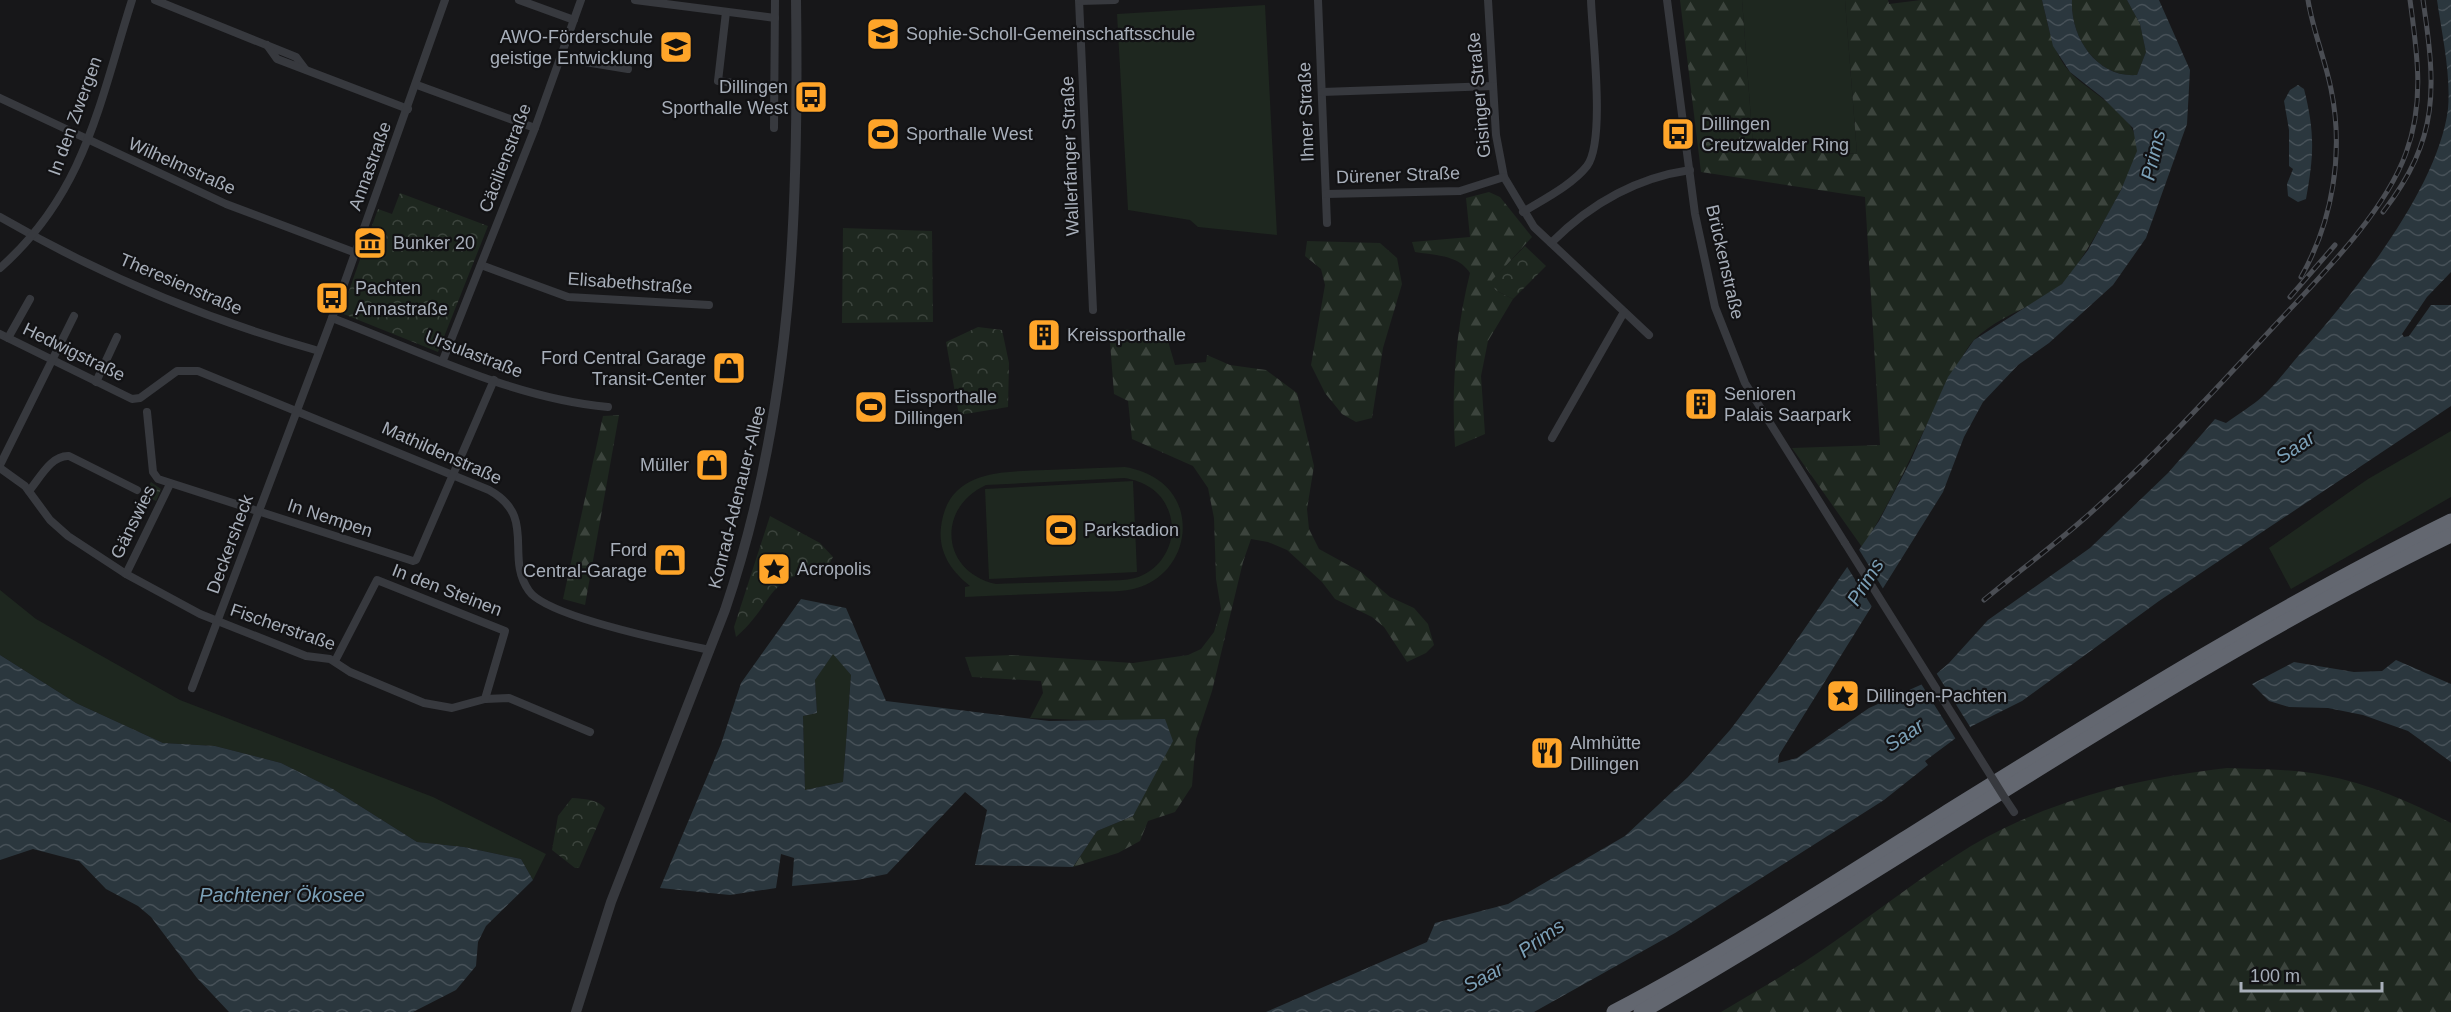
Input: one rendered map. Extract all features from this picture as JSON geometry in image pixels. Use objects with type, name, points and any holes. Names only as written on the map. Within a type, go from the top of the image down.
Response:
[{"type":"highway","points":[[1614,1012],[1808,900],[2044,752],[2241,633],[2451,521]]},
{"type":"highway","points":[[1641,1012],[1813,912],[2191,676],[2314,606],[2451,536]]},
{"type":"street","name":"In den Zwergen","points":[[0,268],[34,236],[64,194],[88,140],[132,0]]},
{"type":"street","points":[[155,0],[296,57],[305,69],[408,110]]},
{"type":"street","name":"Annastraße","points":[[297,410],[408,110],[445,0]]},
{"type":"street","points":[[519,0],[574,20]]},
{"type":"street","name":"Cäcilienstraße","points":[[443,360],[535,128],[581,0]]},
{"type":"street","points":[[635,0],[775,18]]},
{"type":"street","points":[[774,128],[775,0]]},
{"type":"street","name":"Konrad-Adenauer-Allee","points":[[576,1012],[610,902],[711,650],[740,567],[772,435],[785,351],[792,270],[797,149],[796,0]]},
{"type":"street","points":[[1079,1],[1115,0]]},
{"type":"street","name":"Ihner Straße","points":[[1318,0],[1327,223]]},
{"type":"street","name":"Gisinger Straße","points":[[1488,0],[1496,135],[1504,177],[1523,212],[1551,243],[1649,335]]},
{"type":"street","points":[[1523,212],[1581,172],[1594,154],[1597,130],[1591,0]]},
{"type":"street","name":"Brückenstraße","points":[[1667,0],[1706,270],[1715,307],[1735,359],[1766,420],[2014,812]]},
{"type":"street","name":"Wallerfanger Straße","points":[[1079,1],[1093,310]]},
{"type":"street","points":[[726,12],[718,81],[775,87]]},
{"type":"street","points":[[561,58],[628,69]]},
{"type":"street","points":[[417,85],[535,128]]},
{"type":"street","points":[[1322,92],[1493,86]]},
{"type":"street","name":"Wilhelmstraße","points":[[0,98],[226,204],[356,253]]},
{"type":"street","points":[[1551,243],[1583,214],[1624,189],[1660,176],[1690,170]]},
{"type":"street","name":"Dürener Straße","points":[[1326,194],[1460,191],[1504,177]]},
{"type":"street","points":[[0,217],[34,236]]},
{"type":"street","name":"Theresienstraße","points":[[34,236],[201,314],[319,351]]},
{"type":"street","name":"Elisabethstraße","points":[[481,265],[568,297],[709,305]]},
{"type":"street","points":[[2,336],[30,299]]},
{"type":"street","points":[[1552,438],[1624,312]]},
{"type":"street","points":[[0,466],[74,316]]},
{"type":"street","name":"Ursulastraße","points":[[332,318],[539,396],[608,407]]},
{"type":"street","name":"Hedwigstraße","points":[[2,336],[132,399],[140,398],[177,371],[187,369],[297,410]]},
{"type":"street","points":[[96,382],[117,337]]},
{"type":"street","points":[[454,475],[494,380]]},
{"type":"street","name":"Mathildenstraße","points":[[297,410],[499,495],[512,508],[519,526],[524,580],[535,597],[551,606],[584,617],[711,650]]},
{"type":"street","name":"Deckersheck","points":[[192,688],[219,622],[297,410]]},
{"type":"street","points":[[147,412],[153,472],[158,479],[170,484]]},
{"type":"street","points":[[29,491],[61,456],[69,456],[137,490]]},
{"type":"street","name":"Fischerstraße","points":[[0,466],[29,491],[50,520],[68,536],[126,574],[219,622],[306,656],[335,661],[350,672],[438,707],[467,706],[486,699],[509,698],[590,732]]},
{"type":"street","name":"In Nempen","points":[[170,484],[409,561],[416,560],[454,475]]},
{"type":"street","name":"Gänswies","points":[[126,574],[170,484]]},
{"type":"street","name":"In den Steinen","points":[[335,661],[377,580],[505,631],[486,699]]},
{"type":"green space","points":[[1680,0],[1742,0],[1753,146],[1857,154],[1845,0],[1888,0],[1889,4],[1921,0],[2042,0],[2051,37],[2063,63],[2069,71],[2122,116],[2131,126],[2136,138],[2137,151],[2127,178],[2070,275],[2052,292],[1984,331],[1967,349],[1887,506],[1862,547],[1792,448],[1880,445],[1865,197],[1701,172]]},
{"type":"green space","points":[[1742,0],[1845,0],[1857,154],[1753,146]]},
{"type":"green space","points":[[2072,0],[2127,0],[2140,24],[2146,52],[2137,75],[2110,70],[2089,52],[2076,28]]},
{"type":"green space","points":[[1265,5],[1277,235],[1198,227],[1190,220],[1128,210],[1117,14]]},
{"type":"green space","points":[[1489,192],[1500,197],[1532,237],[1493,280],[1495,290],[1513,299],[1488,341],[1481,376],[1485,434],[1455,447],[1456,360],[1461,316],[1470,273],[1453,259],[1415,252],[1412,242],[1470,237],[1466,198]]},
{"type":"green space","points":[[400,193],[488,226],[438,352],[341,313],[378,209],[392,214]]},
{"type":"green space","points":[[843,228],[932,231],[933,322],[842,323]]},
{"type":"green space","points":[[1307,241],[1380,243],[1397,258],[1402,284],[1383,348],[1372,418],[1356,422],[1342,414],[1325,393],[1311,365],[1325,285],[1321,269],[1305,256]]},
{"type":"green space","points":[[1525,246],[1546,266],[1513,299],[1495,290],[1492,280]]},
{"type":"green space","points":[[978,327],[1002,330],[1009,363],[1008,407],[959,415],[946,342]]},
{"type":"green space","points":[[1109,329],[1165,331],[1175,365],[1206,362],[1207,355],[1230,365],[1266,370],[1297,393],[1314,466],[1307,509],[1309,529],[1319,549],[1361,572],[1390,597],[1414,608],[1428,624],[1434,645],[1426,653],[1407,662],[1384,627],[1372,617],[1335,599],[1322,582],[1287,550],[1268,542],[1251,539],[1243,562],[1212,691],[1196,739],[1192,786],[1175,812],[1148,821],[1140,841],[1118,853],[1073,867],[1097,831],[1133,816],[1165,720],[1131,722],[1030,718],[1043,693],[1041,681],[972,677],[965,657],[1012,655],[1133,663],[1188,655],[1201,649],[1214,632],[1221,609],[1216,579],[1214,518],[1208,488],[1193,466],[1132,439],[1128,401],[1114,394]]},
{"type":"green space","points":[[619,415],[585,605],[563,599],[603,416]]},
{"type":"green space","points":[[2451,431],[2451,497],[2291,589],[2269,548],[2368,479]]},
{"type":"green space","points":[[1125,467],[1151,475],[1158,480],[1171,492],[1180,509],[1182,534],[1180,545],[1176,556],[1161,575],[1140,587],[1120,591],[965,597],[965,587],[970,586],[947,560],[942,545],[941,527],[946,508],[954,494],[966,484],[995,474],[1012,472]],"holes":[[[1131,479],[1151,488],[1162,498],[1172,522],[1172,533],[1166,552],[1161,561],[1145,574],[1118,580],[996,584],[978,577],[964,567],[955,553],[952,539],[953,523],[959,508],[970,495],[986,485]]]},
{"type":"green space","name":"Parkstadion","points":[[1133,481],[1137,572],[989,579],[985,489]]},
{"type":"green space","points":[[151,482],[161,489],[156,501],[144,495]]},
{"type":"green space","points":[[770,516],[820,543],[833,557],[827,568],[792,577],[781,584],[736,637],[734,627]]},
{"type":"green space","points":[[0,590],[36,619],[180,700],[433,797],[546,854],[533,880],[521,859],[464,847],[417,842],[333,789],[281,763],[215,746],[163,743],[76,703],[0,655]]},
{"type":"green space","points":[[833,653],[851,675],[843,782],[805,790],[803,716],[817,713],[815,680]]},
{"type":"green space","points":[[2227,768],[2299,772],[2340,778],[2389,794],[2451,823],[2451,1012],[1721,1012],[1787,973],[1934,870],[2001,830],[2063,804],[2127,785]]},
{"type":"green space","points":[[572,798],[594,801],[605,808],[579,868],[575,868],[552,850],[558,816]]},
{"type":"water","points":[[2042,0],[2072,0],[2076,28],[2089,52],[2110,70],[2137,75],[2146,52],[2140,24],[2127,0],[2159,0],[2190,70],[2187,124],[2146,238],[2113,285],[2049,343],[2018,365],[1983,402],[1964,437],[1943,492],[1779,755],[1778,763],[1797,758],[1869,708],[1927,682],[1949,663],[1988,620],[2090,548],[2168,473],[2215,419],[2226,423],[2259,400],[2277,381],[2367,272],[2411,206],[2428,173],[2441,140],[2449,96],[2437,0],[2451,0],[2451,272],[2427,297],[2402,334],[2404,337],[2409,336],[2431,305],[2451,305],[2451,406],[2159,601],[2022,701],[1972,726],[1925,761],[1928,765],[1884,800],[1675,933],[1534,1012],[1266,1012],[1427,942],[1435,923],[1508,904],[1625,836],[1688,777],[1730,730],[1778,667],[1879,521],[1910,462],[1948,377],[1974,340],[2062,284],[2088,250],[2121,190],[2137,151],[2133,128],[2103,98],[2070,72],[2053,46]]},
{"type":"water","points":[[2298,85],[2304,89],[2312,131],[2312,144],[2311,170],[2306,199],[2298,202],[2288,196],[2287,184],[2293,169],[2289,166],[2289,130],[2284,101],[2290,90]]},
{"type":"water","points":[[801,599],[846,608],[886,701],[1049,721],[1165,719],[1173,741],[1133,816],[1097,831],[1073,867],[975,865],[987,810],[965,792],[887,874],[857,880],[792,886],[794,858],[781,854],[776,888],[730,895],[660,888],[721,744],[741,683]],"holes":[[[833,654],[851,675],[843,782],[805,790],[803,716],[817,713],[815,680]]]},
{"type":"water","name":"Pachtener Ökosee","points":[[0,655],[76,703],[163,743],[215,746],[281,763],[333,789],[417,842],[464,847],[521,859],[533,880],[486,926],[478,942],[476,966],[456,990],[413,1012],[229,1012],[197,978],[151,917],[138,906],[106,889],[79,861],[33,849],[0,860]]},
{"type":"water","points":[[2396,660],[2451,684],[2451,762],[2408,731],[2363,715],[2328,708],[2289,707],[2269,701],[2252,684],[2294,662],[2354,672],[2382,671]]},
{"type":"pier","points":[[1858,548],[1885,592],[1874,610],[1846,565]]},
{"type":"pier","points":[[1935,671],[1972,730],[1957,741],[1920,682]]},
{"type":"railway","points":[[2301,277],[2321,233],[2328,210],[2336,161],[2335,113],[2331,89],[2308,0]]},
{"type":"railway","points":[[1984,600],[2086,517],[2161,446],[2313,284],[2368,220],[2396,175],[2406,153],[2416,115],[2418,77],[2410,0]]},
{"type":"railway","points":[[2383,212],[2402,185],[2415,160],[2424,136],[2429,111],[2430,60],[2423,0]]},
{"type":"railway","points":[[2290,297],[2335,245]]},
{"type":"place","name":"Sophie-Scholl-Gemeinschaftsschule","points":[[883,34]]},
{"type":"place","name":"AWO-Förderschule geistige Entwicklung","points":[[676,47]]},
{"type":"place","name":"Dillingen Sporthalle West","points":[[811,97]]},
{"type":"place","name":"Sporthalle West","points":[[883,134]]},
{"type":"place","name":"Dillingen Creutzwalder Ring","points":[[1678,134]]},
{"type":"place","name":"Bunker 20","points":[[370,243]]},
{"type":"place","name":"Pachten Annastraße","points":[[332,298]]},
{"type":"place","name":"Kreissporthalle","points":[[1044,335]]},
{"type":"place","name":"Ford Central Garage Transit-Center","points":[[729,368]]},
{"type":"place","name":"Senioren Palais Saarpark","points":[[1701,404]]},
{"type":"place","name":"Eissporthalle Dillingen","points":[[871,407]]},
{"type":"place","name":"Müller","points":[[712,465]]},
{"type":"place","name":"Parkstadion","points":[[1061,530]]},
{"type":"place","name":"Ford Central-Garage","points":[[670,560]]},
{"type":"place","name":"Acropolis","points":[[774,569]]},
{"type":"place","name":"Dillingen-Pachten","points":[[1843,696]]},
{"type":"place","name":"Almhütte Dillingen","points":[[1547,753]]},
{"type":"water label","name":"Prims","points":[[2153,155]]},
{"type":"water label","name":"Saar","points":[[2295,447]]},
{"type":"water label","name":"Prims","points":[[1865,582]]},
{"type":"water label","name":"Saar","points":[[1904,735]]},
{"type":"water label","name":"Prims","points":[[1541,938]]},
{"type":"water label","name":"Saar","points":[[1483,977]]}]
